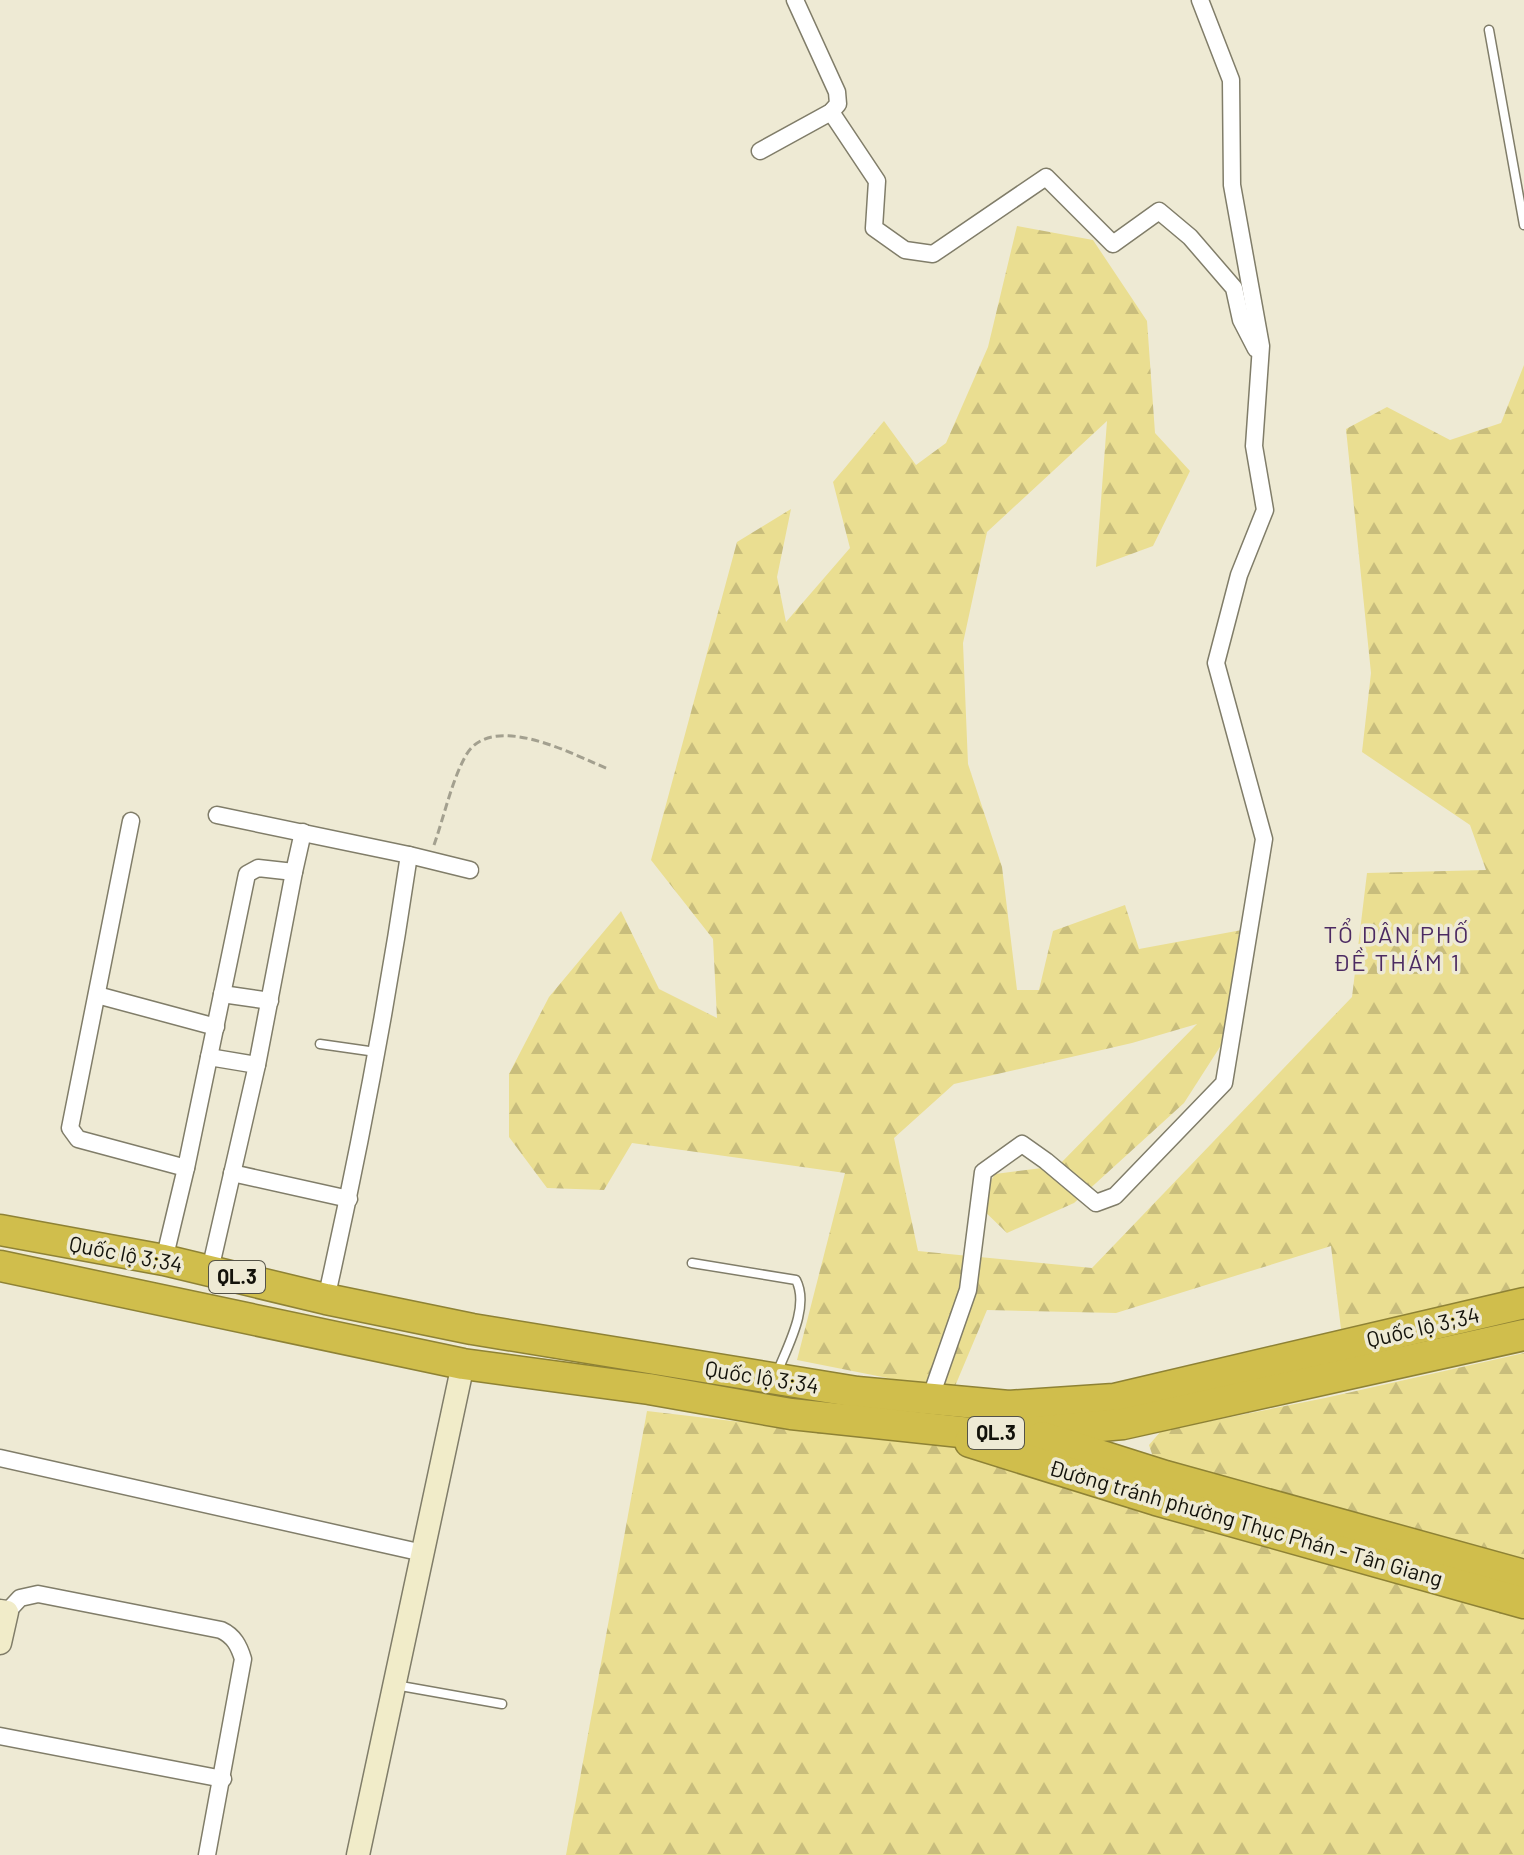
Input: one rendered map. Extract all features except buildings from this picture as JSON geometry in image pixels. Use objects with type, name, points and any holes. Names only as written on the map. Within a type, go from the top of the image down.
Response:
[{"type":"highway","name":"Quốc lộ 3;34","points":[[0,1230],[164,1260],[326,1299],[472,1329],[857,1392],[926,1413]]},
{"type":"highway","name":"Quốc lộ 3;34","points":[[0,1266],[463,1364],[649,1389],[791,1414],[926,1413],[1114,1399],[1524,1303]]},
{"type":"highway","points":[[463,1364],[472,1329]]},
{"type":"highway","name":"Quốc lộ 3;34","points":[[1028,1433],[1123,1424],[1524,1335]]},
{"type":"highway","name":"Đường tránh phường Thục Phán - Tân Giang","points":[[926,1413],[1028,1433],[1160,1488],[1524,1575]]},
{"type":"highway","name":"Đường tránh phường Thục Phán - Tân Giang","points":[[926,1413],[1524,1603]]},
{"type":"highway","points":[[1160,1488],[1141,1446],[1152,1426],[1175,1413]]},
{"type":"street","points":[[760,151],[831,112],[838,104],[838,95],[795,0]]},
{"type":"street","points":[[926,1413],[968,1290],[983,1172],[1022,1144],[1096,1203],[1115,1196],[1224,1083],[1264,839],[1216,663],[1239,575],[1265,510],[1254,446],[1261,346],[1232,185],[1231,80],[1200,0]]},
{"type":"street","points":[[831,112],[877,181],[874,228],[905,250],[933,254],[1046,177],[1113,244],[1159,211],[1190,237],[1234,288],[1241,320],[1260,357]]},
{"type":"street","points":[[217,815],[470,870]]},
{"type":"street","points":[[131,821],[69,1123],[78,1139],[186,1168]]},
{"type":"street","points":[[210,1270],[257,1065],[303,832]]},
{"type":"street","points":[[326,1299],[377,1052],[409,855]]},
{"type":"street","points":[[164,1260],[247,874],[258,868],[294,872]]},
{"type":"street","points":[[222,994],[270,1001]]},
{"type":"street","points":[[97,995],[216,1027]]},
{"type":"street","points":[[209,1057],[257,1065]]},
{"type":"street","points":[[232,1173],[349,1199]]},
{"type":"street","points":[[358,1855],[463,1364]]},
{"type":"street","points":[[0,1458],[423,1553]]},
{"type":"street","points":[[0,1643],[3,1612],[20,1598],[38,1594],[229,1634],[243,1659],[207,1855]]},
{"type":"street","points":[[0,1736],[223,1779]]},
{"type":"lane","points":[[1489,30],[1524,225]]},
{"type":"lane","points":[[320,1044],[377,1052]]},
{"type":"lane","points":[[692,1263],[796,1280],[800,1288],[798,1318],[775,1378]]},
{"type":"lane","points":[[394,1685],[502,1704]]},
{"type":"path","points":[[429,860],[466,754],[478,743],[509,734],[531,739],[608,769]]},
{"type":"green space","points":[[1017,226],[1093,240],[1147,321],[1155,433],[1190,471],[1153,546],[1096,567],[1107,421],[987,532],[963,643],[968,764],[1002,867],[1017,990],[1039,990],[1053,931],[1125,905],[1139,949],[1258,927],[1236,1022],[1184,1103],[1074,1203],[1007,1233],[977,1204],[995,1174],[1058,1166],[1197,1024],[1132,1043],[954,1084],[894,1138],[918,1251],[1092,1268],[1352,997],[1367,873],[1486,870],[1470,825],[1362,752],[1371,673],[1346,429],[1387,407],[1450,440],[1501,423],[1524,365],[1524,1299],[1341,1329],[1331,1246],[1116,1313],[987,1310],[953,1391],[797,1360],[845,1173],[632,1143],[604,1190],[547,1188],[509,1137],[509,1074],[549,997],[621,911],[659,989],[717,1018],[713,939],[651,860],[737,542],[791,509],[777,577],[786,622],[850,548],[833,482],[884,421],[916,465],[946,443],[988,347]]},
{"type":"green space","points":[[1524,1353],[1524,1568],[1154,1460],[1149,1445],[1161,1431]]},
{"type":"green space","points":[[647,1411],[956,1447],[1524,1612],[1524,1855],[566,1855]]},
{"type":"district","name":"TỔ DÂN PHỐ ĐỀ THÁM 1","points":[[1397,949]]}]
